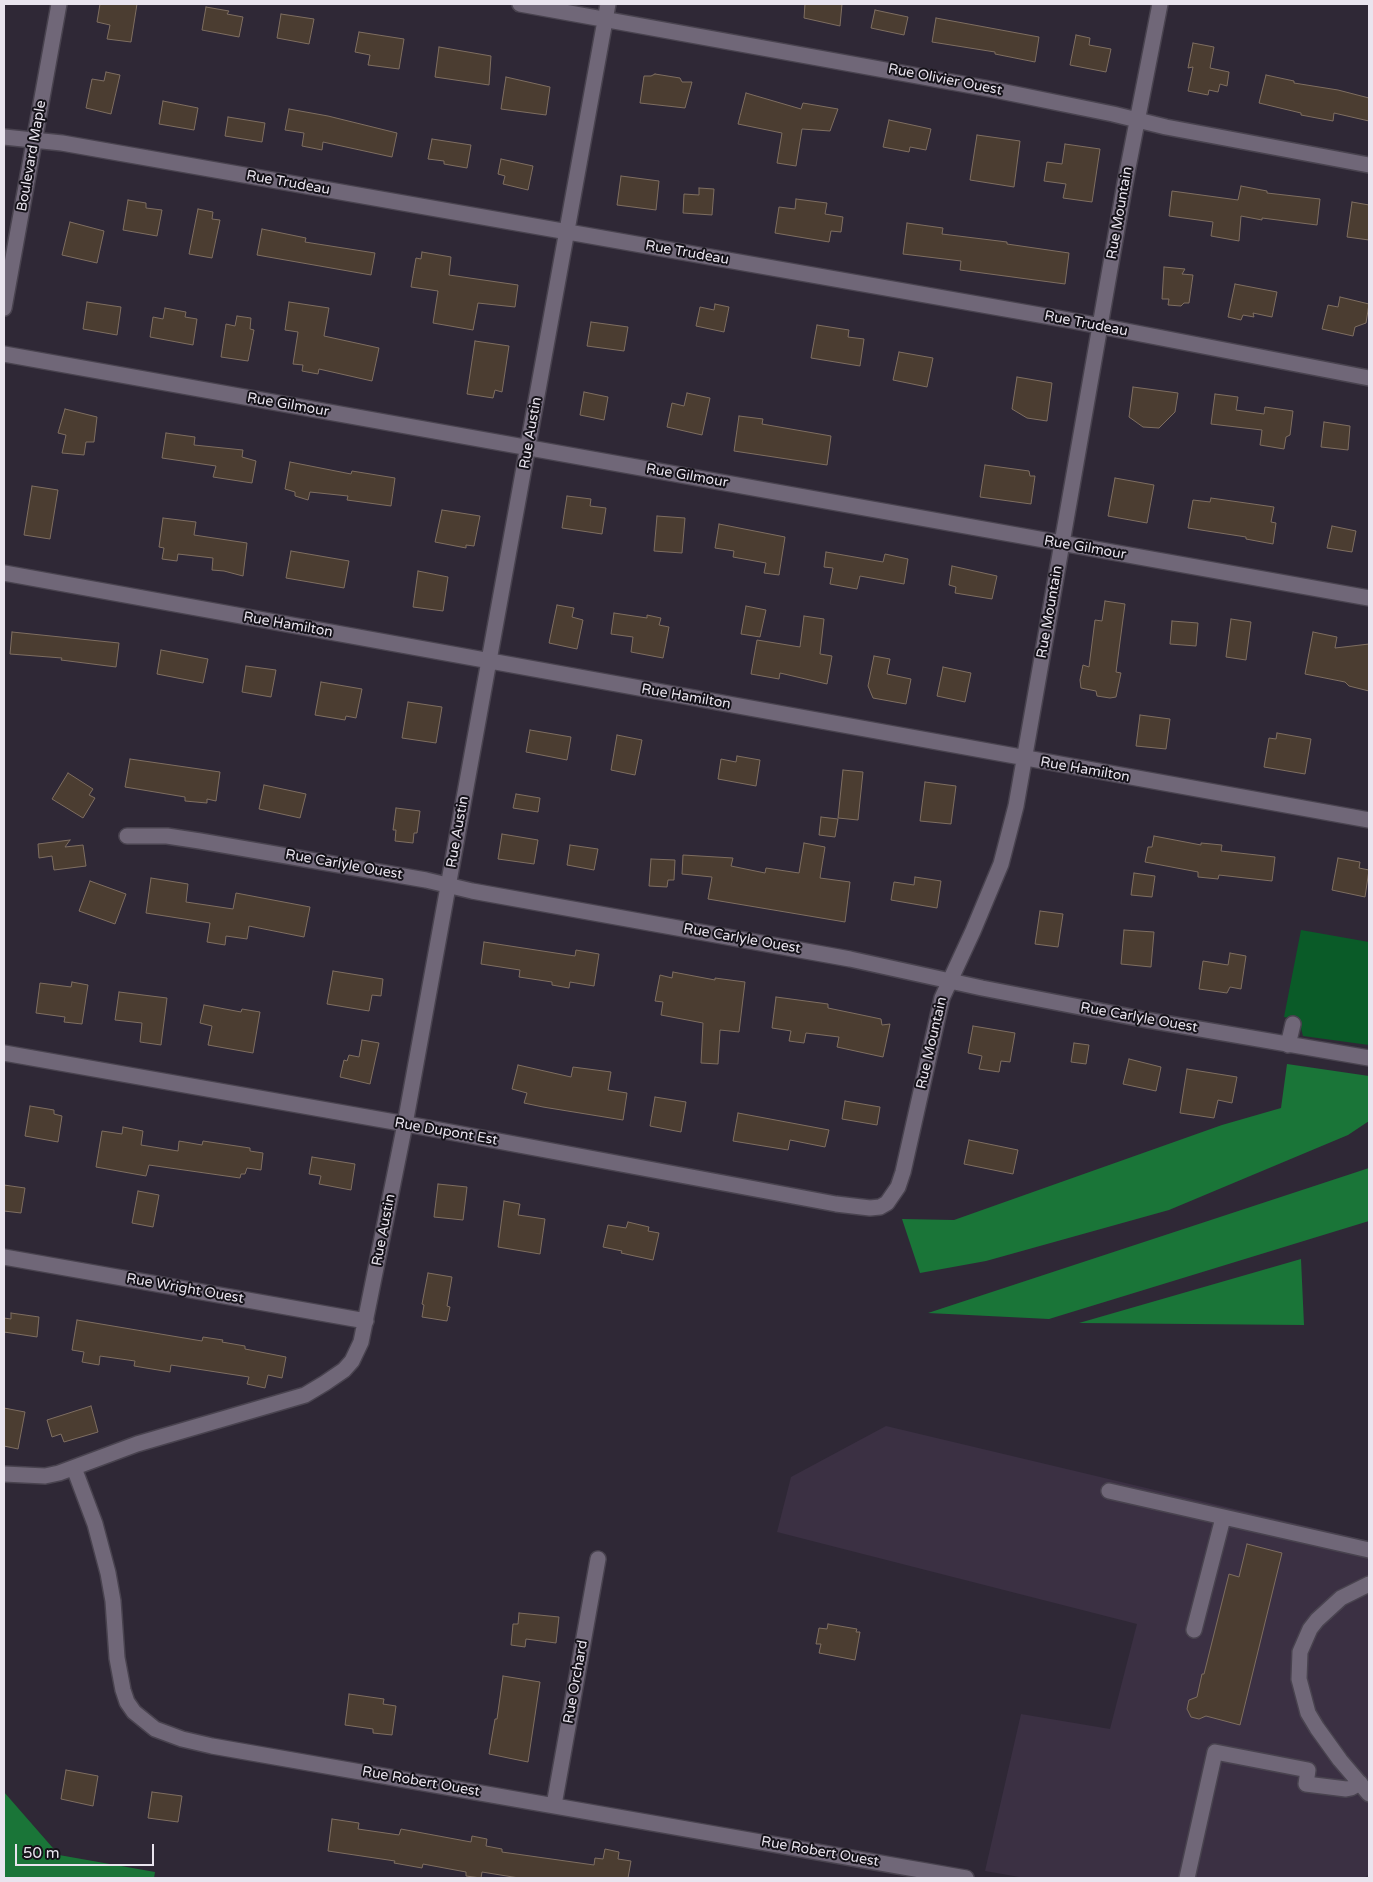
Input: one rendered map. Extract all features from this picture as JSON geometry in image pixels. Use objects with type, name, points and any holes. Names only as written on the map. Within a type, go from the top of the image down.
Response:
[{"type":"street","name":"Boulevard Maple","points":[[4,308],[59,4]]},
{"type":"street","name":"Rue Olivier Ouest","points":[[520,4],[980,87],[1166,127],[1369,165]]},
{"type":"street","name":"Rue Austin","points":[[4,1474],[45,1476],[74,1468],[137,1444],[293,1399],[315,1390],[335,1376],[352,1361],[361,1342],[405,1124],[608,4]]},
{"type":"street","name":"Rue Mountain","points":[[887,1203],[898,1187],[903,1172],[940,1006],[1001,864],[1016,806],[1100,326],[1160,4]]},
{"type":"street","name":"Rue Trudeau","points":[[4,137],[62,143],[1100,326],[1369,378]]},
{"type":"street","name":"Rue Gilmour","points":[[4,354],[1369,598]]},
{"type":"street","name":"Rue Hamilton","points":[[4,573],[1369,820]]},
{"type":"street","name":"Rue Carlyle Ouest","points":[[127,836],[166,836],[360,868],[850,959],[1063,1004],[1362,1057]]},
{"type":"street","points":[[1288,1045],[1292,1024]]},
{"type":"street","name":"Rue Dupont Est","points":[[4,1053],[405,1124],[836,1204],[870,1208],[880,1207],[887,1203]]},
{"type":"street","name":"Rue Wright Ouest","points":[[4,1257],[366,1322]]},
{"type":"street","name":"Rue Robert Ouest","points":[[74,1468],[95,1524],[108,1573],[113,1601],[119,1672],[123,1690],[127,1702],[134,1712],[155,1729],[182,1740],[197,1743],[966,1878]]},
{"type":"street","points":[[1109,1491],[1369,1550]]},
{"type":"street","points":[[1194,1630],[1223,1518]]},
{"type":"street","name":"Rue Orchard","points":[[554,1805],[598,1559]]},
{"type":"street","points":[[1364,1788],[1340,1760],[1308,1713],[1299,1679],[1299,1663],[1300,1652],[1317,1620],[1341,1598],[1369,1584]]},
{"type":"street","points":[[1188,1878],[1215,1752],[1308,1770],[1306,1784],[1346,1789],[1364,1788]]},
{"type":"shaded area","points":[[886,1426],[1369,1541],[1369,1874],[1364,1878],[1025,1878],[985,1871],[1021,1714],[1110,1729],[1137,1624],[777,1532],[791,1477]]},
{"type":"green space","points":[[1301,930],[1369,942],[1369,1045],[1303,1036],[1299,1020],[1284,1017]]},
{"type":"green space","points":[[1287,1064],[1369,1076],[1369,1121],[1348,1135],[1169,1210],[986,1261],[920,1273],[902,1219],[954,1220],[1222,1125],[1281,1108]]},
{"type":"green space","points":[[1369,1168],[1369,1221],[1049,1319],[928,1313]]},
{"type":"green space","points":[[1301,1259],[1304,1325],[1079,1323]]},
{"type":"green space","points":[[4,1792],[59,1855],[155,1872],[154,1878],[4,1878]]},
{"type":"building","points":[[100,4],[137,4],[131,42],[107,39],[110,25],[97,22]]},
{"type":"building","points":[[805,4],[842,4],[840,26],[804,18]]},
{"type":"building","points":[[206,7],[229,11],[227,14],[243,17],[239,37],[202,30]]},
{"type":"building","points":[[875,10],[908,17],[904,35],[871,28]]},
{"type":"building","points":[[281,14],[314,19],[309,44],[277,38]]},
{"type":"building","points":[[936,18],[1039,37],[1035,62],[995,54],[995,52],[932,42]]},
{"type":"building","points":[[359,32],[404,39],[399,69],[368,65],[370,55],[355,52]]},
{"type":"building","points":[[1076,35],[1090,38],[1089,45],[1111,49],[1106,72],[1070,65]]},
{"type":"building","points":[[1193,43],[1214,47],[1210,68],[1229,72],[1227,86],[1220,84],[1218,92],[1209,90],[1208,95],[1188,91],[1193,67],[1188,68]]},
{"type":"building","points":[[439,47],[491,56],[489,85],[435,77]]},
{"type":"building","points":[[106,72],[120,75],[111,114],[86,108],[92,79],[104,81]]},
{"type":"building","points":[[655,74],[680,78],[682,82],[692,82],[685,108],[640,103],[644,76]]},
{"type":"building","points":[[1266,75],[1294,81],[1294,83],[1338,90],[1369,98],[1369,121],[1334,113],[1333,121],[1301,115],[1301,113],[1259,103]]},
{"type":"building","points":[[506,77],[550,87],[546,115],[501,109]]},
{"type":"building","points":[[746,93],[801,109],[803,103],[838,109],[830,131],[802,129],[796,166],[777,163],[782,133],[738,124]]},
{"type":"building","points":[[163,101],[198,108],[194,130],[159,124]]},
{"type":"building","points":[[289,109],[328,116],[397,133],[392,157],[323,142],[322,150],[302,146],[304,133],[285,130]]},
{"type":"building","points":[[228,117],[265,123],[262,142],[225,136]]},
{"type":"building","points":[[889,120],[931,129],[926,150],[910,147],[909,152],[883,147]]},
{"type":"building","points":[[977,135],[1020,141],[1014,187],[970,180]]},
{"type":"building","points":[[432,139],[471,145],[467,168],[444,164],[444,161],[428,159]]},
{"type":"building","points":[[1065,144],[1100,149],[1092,202],[1063,198],[1066,184],[1044,181],[1047,162],[1062,164]]},
{"type":"building","points":[[501,159],[533,166],[528,190],[503,184],[505,176],[498,174]]},
{"type":"building","points":[[621,176],[659,181],[656,210],[617,205]]},
{"type":"building","points":[[1241,186],[1267,191],[1267,193],[1320,199],[1317,225],[1262,218],[1262,220],[1241,216],[1239,241],[1211,236],[1213,222],[1169,216],[1172,191],[1238,200]]},
{"type":"building","points":[[699,188],[714,189],[712,215],[683,213],[684,194],[699,195]]},
{"type":"building","points":[[796,199],[827,203],[825,214],[843,217],[841,232],[831,231],[829,242],[775,233],[779,207],[795,209]]},
{"type":"building","points":[[128,200],[146,203],[146,208],[162,210],[157,236],[123,230]]},
{"type":"building","points":[[1352,202],[1369,205],[1369,240],[1347,237]]},
{"type":"building","points":[[198,209],[213,212],[212,219],[220,220],[212,258],[189,254]]},
{"type":"building","points":[[70,222],[104,231],[97,263],[62,255]]},
{"type":"building","points":[[907,223],[943,228],[942,234],[1007,242],[1007,244],[1069,253],[1065,284],[960,270],[961,261],[903,254]]},
{"type":"building","points":[[262,229],[306,238],[305,242],[375,253],[371,275],[257,255]]},
{"type":"building","points":[[422,252],[451,257],[449,275],[518,285],[515,307],[478,303],[473,330],[433,323],[438,291],[411,287],[416,258],[421,259]]},
{"type":"building","points":[[1164,267],[1185,269],[1182,274],[1193,275],[1189,303],[1184,303],[1181,306],[1168,305],[1169,299],[1162,299]]},
{"type":"building","points":[[1235,284],[1277,292],[1272,317],[1253,313],[1254,317],[1243,315],[1241,320],[1228,317]]},
{"type":"building","points":[[1340,297],[1369,304],[1366,323],[1355,327],[1353,336],[1322,329],[1328,305],[1338,307]]},
{"type":"building","points":[[87,302],[121,307],[117,335],[83,329]]},
{"type":"building","points":[[289,302],[329,308],[324,336],[379,348],[372,381],[319,369],[318,374],[302,371],[303,365],[293,364],[298,332],[285,330]]},
{"type":"building","points":[[715,304],[729,307],[724,332],[696,326],[700,307],[714,310]]},
{"type":"building","points":[[165,308],[186,312],[185,317],[197,319],[193,345],[150,337],[153,317],[163,319]]},
{"type":"building","points":[[237,316],[251,318],[250,329],[254,330],[248,361],[221,357],[226,324],[235,326]]},
{"type":"building","points":[[591,322],[628,327],[624,351],[587,346]]},
{"type":"building","points":[[817,325],[849,330],[848,337],[864,339],[860,366],[811,358]]},
{"type":"building","points":[[475,341],[509,346],[502,392],[495,390],[493,398],[467,394]]},
{"type":"building","points":[[899,352],[933,358],[927,387],[893,380]]},
{"type":"building","points":[[1017,377],[1052,383],[1047,421],[1027,418],[1012,409]]},
{"type":"building","points":[[1133,387],[1178,393],[1175,412],[1159,428],[1143,427],[1129,417]]},
{"type":"building","points":[[584,392],[608,397],[604,420],[580,415]]},
{"type":"building","points":[[687,393],[710,398],[702,435],[667,427],[672,403],[684,406]]},
{"type":"building","points":[[1215,394],[1238,397],[1236,410],[1264,414],[1265,407],[1293,411],[1290,435],[1286,437],[1284,449],[1260,445],[1262,430],[1211,424]]},
{"type":"building","points":[[65,409],[97,417],[94,442],[86,442],[84,455],[62,453],[66,435],[58,433]]},
{"type":"building","points":[[739,416],[763,419],[762,424],[831,436],[827,465],[734,451]]},
{"type":"building","points":[[1324,422],[1350,426],[1348,450],[1321,447]]},
{"type":"building","points":[[166,433],[195,437],[194,445],[243,450],[242,457],[256,461],[252,483],[213,477],[216,466],[162,458]]},
{"type":"building","points":[[290,462],[351,474],[352,471],[395,478],[391,506],[347,500],[348,496],[310,492],[308,500],[295,496],[295,492],[285,489]]},
{"type":"building","points":[[985,465],[1029,471],[1030,476],[1035,476],[1031,504],[980,497]]},
{"type":"building","points":[[1115,478],[1154,485],[1147,523],[1108,516]]},
{"type":"building","points":[[32,486],[58,490],[50,539],[24,535]]},
{"type":"building","points":[[567,496],[591,499],[590,506],[606,508],[602,534],[562,528]]},
{"type":"building","points":[[1211,498],[1274,507],[1271,522],[1276,523],[1273,544],[1246,539],[1246,537],[1188,528],[1193,500],[1210,502]]},
{"type":"building","points":[[442,510],[480,516],[474,546],[466,545],[466,548],[435,542]]},
{"type":"building","points":[[657,516],[685,518],[682,553],[654,551]]},
{"type":"building","points":[[163,518],[196,522],[194,535],[247,543],[243,576],[212,570],[213,558],[178,554],[177,561],[162,559],[164,548],[159,547]]},
{"type":"building","points":[[719,524],[785,537],[779,575],[764,573],[766,563],[733,557],[734,551],[715,548]]},
{"type":"building","points":[[1332,526],[1356,531],[1352,552],[1327,548]]},
{"type":"building","points":[[291,551],[349,561],[344,588],[286,578]]},
{"type":"building","points":[[826,552],[883,562],[885,554],[908,559],[904,584],[860,576],[857,589],[830,584],[833,568],[824,567]]},
{"type":"building","points":[[952,566],[997,576],[992,599],[955,593],[956,587],[949,585]]},
{"type":"building","points":[[418,571],[448,577],[443,611],[413,607]]},
{"type":"building","points":[[1105,601],[1125,604],[1116,672],[1121,673],[1116,697],[1110,698],[1097,696],[1096,691],[1081,688],[1080,680],[1083,665],[1089,667],[1095,620],[1102,621]]},
{"type":"building","points":[[557,605],[574,608],[572,617],[583,620],[577,649],[549,643]]},
{"type":"building","points":[[746,606],[766,610],[760,637],[741,634]]},
{"type":"building","points":[[614,613],[647,618],[647,615],[661,618],[659,625],[669,627],[663,658],[631,652],[633,637],[611,634]]},
{"type":"building","points":[[804,616],[824,619],[820,654],[832,656],[827,684],[780,673],[779,679],[751,674],[757,640],[800,647]]},
{"type":"building","points":[[1231,619],[1251,622],[1246,660],[1226,657]]},
{"type":"building","points":[[1172,621],[1198,623],[1196,646],[1170,644]]},
{"type":"building","points":[[12,632],[119,643],[116,667],[61,660],[62,658],[10,654]]},
{"type":"building","points":[[1313,632],[1337,637],[1335,648],[1369,644],[1369,691],[1349,686],[1345,682],[1305,674]]},
{"type":"building","points":[[161,650],[208,659],[203,683],[157,674]]},
{"type":"building","points":[[874,656],[890,659],[887,674],[911,679],[906,704],[873,698],[868,686]]},
{"type":"building","points":[[246,666],[276,670],[271,697],[242,692]]},
{"type":"building","points":[[943,667],[971,673],[965,702],[937,696]]},
{"type":"building","points":[[321,682],[362,689],[356,718],[346,716],[345,720],[315,715]]},
{"type":"building","points":[[408,702],[442,707],[436,743],[402,738]]},
{"type":"building","points":[[1140,715],[1170,719],[1166,749],[1136,746]]},
{"type":"building","points":[[530,730],[571,737],[567,760],[526,752]]},
{"type":"building","points":[[1277,733],[1311,739],[1305,774],[1264,767],[1269,738],[1276,739]]},
{"type":"building","points":[[617,735],[642,740],[635,775],[611,770]]},
{"type":"building","points":[[737,756],[760,760],[756,786],[718,779],[721,759],[736,762]]},
{"type":"building","points":[[130,759],[220,772],[216,801],[207,799],[207,803],[185,801],[185,797],[125,787]]},
{"type":"building","points":[[843,770],[863,772],[858,820],[838,818]]},
{"type":"building","points":[[68,773],[93,789],[89,795],[95,798],[83,818],[52,799]]},
{"type":"building","points":[[925,782],[956,786],[951,824],[920,821]]},
{"type":"building","points":[[264,785],[306,794],[300,818],[259,809]]},
{"type":"building","points":[[516,794],[540,798],[538,812],[513,808]]},
{"type":"building","points":[[396,808],[420,811],[417,833],[414,833],[413,843],[395,841],[396,830],[393,830]]},
{"type":"building","points":[[821,817],[838,819],[835,837],[819,835]]},
{"type":"building","points":[[502,834],[538,840],[534,864],[498,859]]},
{"type":"building","points":[[1154,836],[1201,845],[1201,843],[1222,845],[1221,851],[1275,857],[1272,881],[1219,875],[1218,879],[1198,877],[1198,872],[1145,862],[1148,847],[1152,847]]},
{"type":"building","points":[[70,840],[65,847],[83,845],[86,866],[54,870],[52,856],[39,858],[38,844]]},
{"type":"building","points":[[804,843],[825,847],[820,878],[850,882],[845,922],[708,899],[712,877],[682,874],[683,855],[733,858],[731,866],[765,873],[766,868],[799,873]]},
{"type":"building","points":[[570,845],[598,849],[594,870],[567,865]]},
{"type":"building","points":[[1338,858],[1360,862],[1359,868],[1369,870],[1365,897],[1332,890]]},
{"type":"building","points":[[651,859],[675,860],[674,880],[668,880],[667,887],[649,886]]},
{"type":"building","points":[[1134,873],[1155,876],[1152,897],[1131,895]]},
{"type":"building","points":[[915,877],[941,881],[937,908],[891,900],[894,882],[914,885]]},
{"type":"building","points":[[151,878],[188,884],[186,902],[233,909],[236,893],[310,907],[304,937],[249,926],[247,939],[226,936],[225,945],[207,942],[210,923],[146,913]]},
{"type":"building","points":[[90,881],[126,894],[115,924],[79,911]]},
{"type":"building","points":[[1040,911],[1063,914],[1058,947],[1035,944]]},
{"type":"building","points":[[1124,930],[1154,932],[1151,967],[1121,964]]},
{"type":"building","points":[[484,942],[575,956],[576,950],[599,954],[594,986],[570,982],[569,988],[552,985],[552,982],[519,977],[520,970],[481,964]]},
{"type":"building","points":[[1230,953],[1246,956],[1241,989],[1230,987],[1227,993],[1199,989],[1203,961],[1228,965]]},
{"type":"building","points":[[333,971],[383,979],[381,996],[372,995],[369,1011],[327,1004]]},
{"type":"building","points":[[673,972],[715,980],[715,978],[745,982],[739,1032],[720,1030],[718,1064],[701,1063],[703,1023],[661,1015],[663,1002],[655,1001],[660,975],[672,978]]},
{"type":"building","points":[[72,982],[88,985],[82,1024],[64,1022],[65,1017],[36,1013],[40,983],[71,987]]},
{"type":"building","points":[[119,992],[167,998],[161,1045],[140,1042],[142,1023],[115,1020]]},
{"type":"building","points":[[776,997],[828,1004],[828,1008],[881,1019],[882,1025],[890,1024],[883,1057],[837,1047],[839,1037],[806,1033],[804,1043],[789,1041],[791,1031],[772,1028]]},
{"type":"building","points":[[204,1005],[241,1012],[242,1009],[260,1012],[253,1053],[208,1045],[212,1026],[200,1023]]},
{"type":"building","points":[[973,1026],[1015,1033],[1010,1062],[1001,1061],[999,1072],[979,1069],[982,1056],[968,1053]]},
{"type":"building","points":[[362,1040],[379,1043],[370,1084],[340,1077],[344,1060],[347,1061],[349,1055],[359,1057]]},
{"type":"building","points":[[1074,1043],[1089,1045],[1086,1064],[1071,1062]]},
{"type":"building","points":[[1129,1059],[1161,1067],[1156,1091],[1123,1084]]},
{"type":"building","points":[[518,1065],[571,1077],[573,1067],[611,1072],[608,1090],[627,1093],[623,1120],[524,1103],[527,1093],[512,1089]]},
{"type":"building","points":[[1187,1069],[1237,1077],[1232,1103],[1218,1100],[1214,1118],[1180,1113]]},
{"type":"building","points":[[655,1097],[686,1102],[681,1132],[650,1126]]},
{"type":"building","points":[[845,1101],[880,1107],[877,1125],[842,1119]]},
{"type":"building","points":[[30,1106],[54,1110],[54,1114],[62,1116],[58,1142],[25,1136]]},
{"type":"building","points":[[738,1113],[829,1130],[825,1147],[790,1140],[788,1150],[733,1141]]},
{"type":"building","points":[[123,1127],[143,1131],[141,1145],[178,1151],[179,1141],[202,1145],[203,1141],[250,1148],[250,1151],[263,1153],[261,1170],[247,1168],[245,1174],[241,1174],[240,1178],[149,1165],[146,1176],[96,1167],[102,1131],[122,1134]]},
{"type":"building","points":[[969,1140],[1018,1150],[1013,1174],[964,1164]]},
{"type":"building","points":[[312,1157],[355,1164],[351,1190],[319,1184],[321,1176],[309,1174]]},
{"type":"building","points":[[438,1184],[467,1187],[463,1220],[434,1217]]},
{"type":"building","points":[[4,1185],[25,1188],[21,1213],[4,1211]]},
{"type":"building","points":[[138,1191],[159,1195],[153,1227],[132,1223]]},
{"type":"building","points":[[504,1201],[520,1204],[518,1215],[545,1219],[540,1254],[498,1247]]},
{"type":"building","points":[[628,1222],[649,1227],[648,1231],[659,1233],[653,1260],[603,1247],[608,1225],[626,1228]]},
{"type":"building","points":[[428,1273],[452,1277],[447,1306],[450,1307],[447,1321],[422,1317],[424,1305],[422,1304]]},
{"type":"building","points":[[11,1313],[39,1317],[37,1337],[4,1332],[4,1318],[11,1319]]},
{"type":"building","points":[[77,1320],[202,1341],[203,1337],[223,1340],[222,1342],[245,1346],[245,1349],[286,1357],[282,1378],[268,1375],[265,1388],[247,1384],[249,1377],[171,1365],[170,1372],[134,1366],[135,1361],[100,1356],[99,1365],[82,1362],[84,1352],[72,1350]]},
{"type":"building","points":[[91,1406],[98,1432],[64,1442],[61,1434],[52,1437],[47,1420]]},
{"type":"building","points":[[4,1408],[25,1412],[18,1449],[4,1446]]},
{"type":"building","points":[[1247,1544],[1282,1553],[1240,1725],[1206,1716],[1199,1719],[1191,1717],[1187,1709],[1189,1700],[1197,1697],[1229,1574],[1239,1577]]},
{"type":"building","points":[[519,1613],[559,1617],[556,1643],[526,1639],[525,1647],[511,1645],[513,1624],[518,1624]]},
{"type":"building","points":[[828,1624],[857,1629],[856,1632],[860,1632],[855,1660],[819,1653],[821,1644],[816,1644],[819,1628],[827,1629]]},
{"type":"building","points":[[503,1676],[540,1682],[528,1762],[489,1754],[495,1719],[497,1719]]},
{"type":"building","points":[[349,1694],[384,1699],[383,1704],[396,1706],[392,1735],[373,1733],[373,1729],[345,1725]]},
{"type":"building","points":[[66,1770],[98,1776],[93,1806],[61,1799]]},
{"type":"building","points":[[152,1792],[182,1796],[178,1822],[148,1818]]},
{"type":"building","points":[[332,1819],[359,1823],[358,1829],[399,1835],[401,1829],[471,1842],[472,1836],[487,1839],[486,1846],[502,1849],[502,1852],[594,1865],[595,1858],[603,1859],[605,1849],[619,1852],[618,1859],[631,1861],[628,1878],[519,1878],[482,1872],[481,1878],[466,1876],[466,1872],[423,1864],[422,1868],[394,1863],[395,1861],[328,1851]]}]
